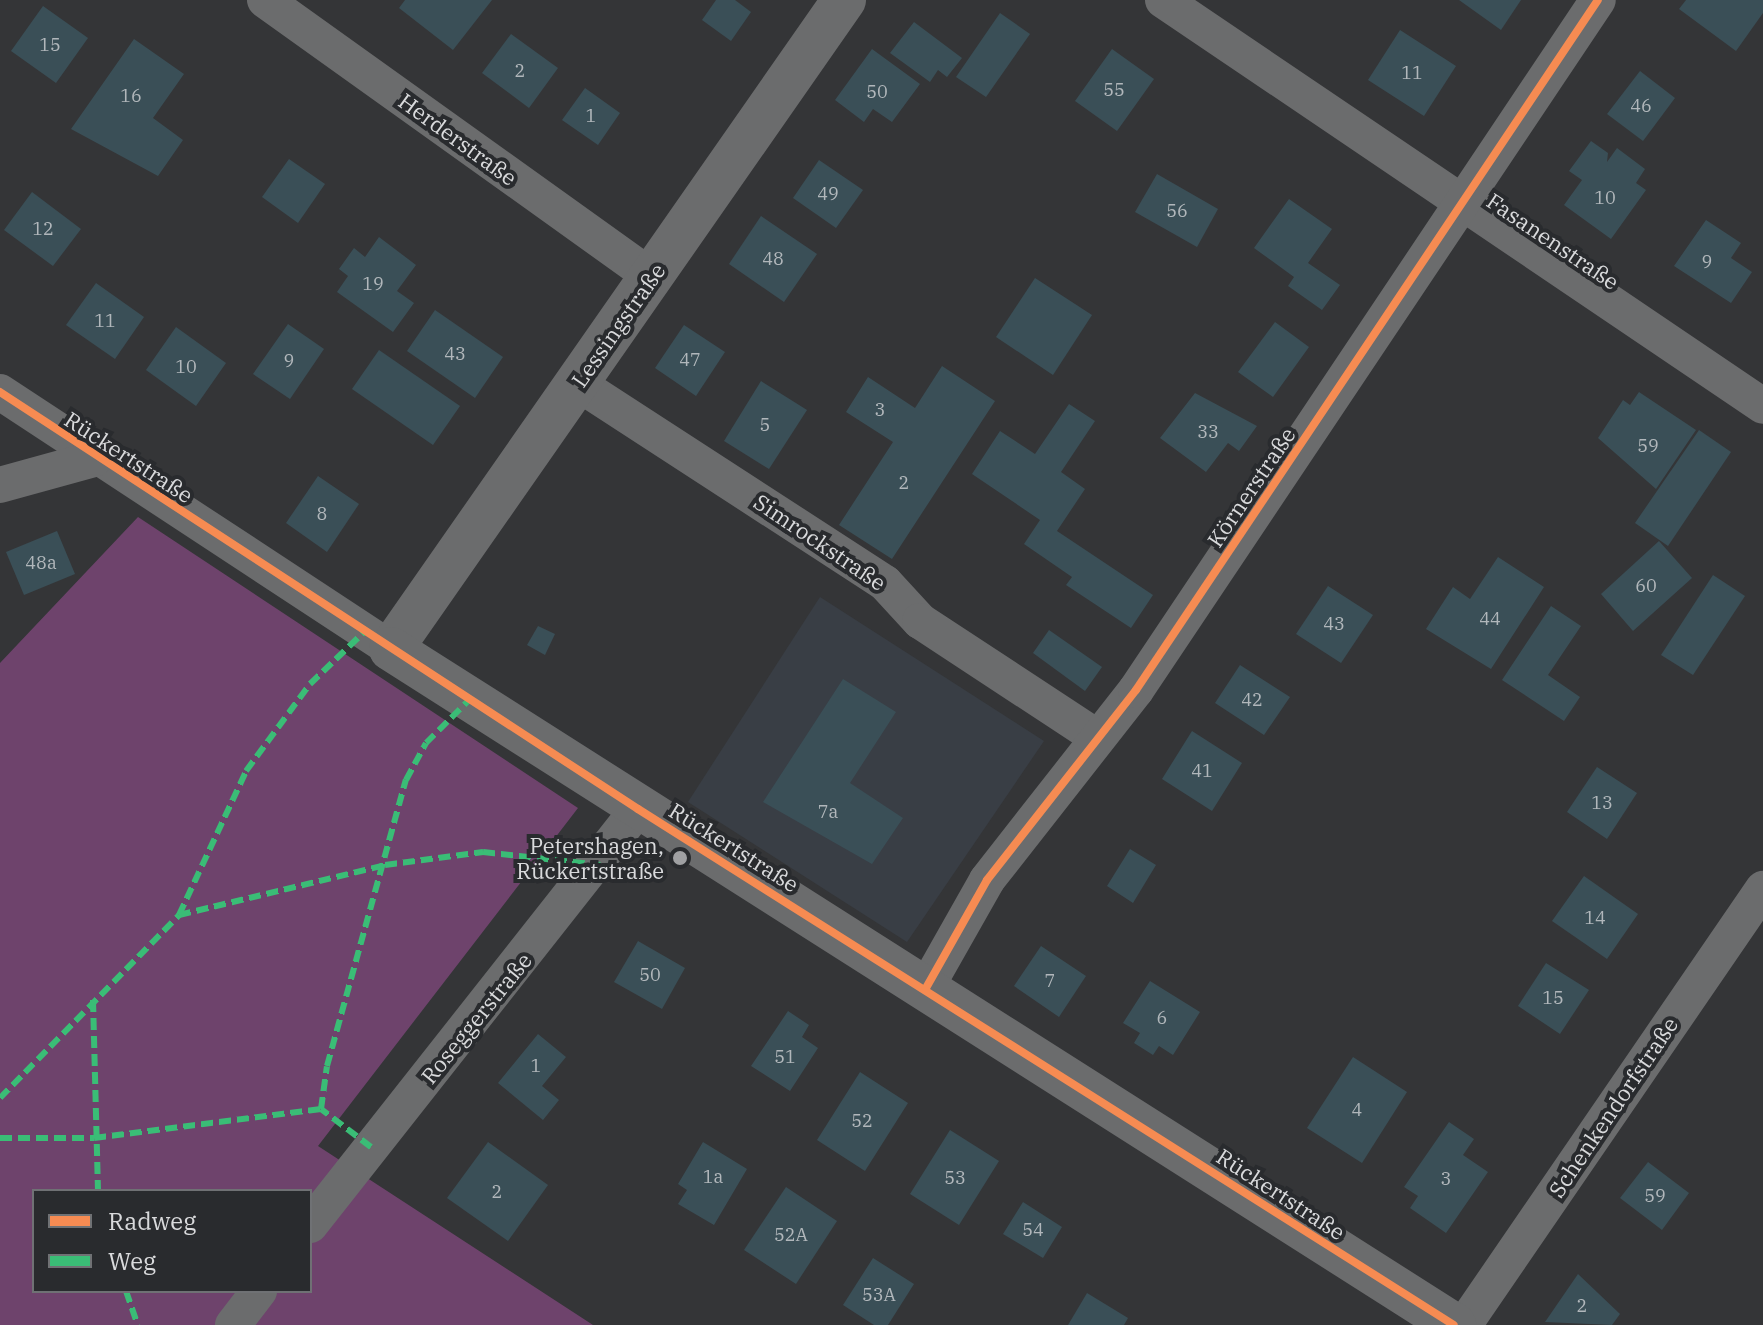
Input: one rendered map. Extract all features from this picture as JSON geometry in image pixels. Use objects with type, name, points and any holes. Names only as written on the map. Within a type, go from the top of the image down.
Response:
[{"type":"street","name":"Herderstraße","points":[[265,0],[652,277]]},
{"type":"street","name":"Lessingstraße","points":[[391,649],[844,0]]},
{"type":"street","name":"Fasanenstraße","points":[[1163,0],[1763,406]]},
{"type":"street","name":"Körnerstraße","points":[[926,988],[987,880],[1095,736],[1136,690],[1598,0]]},
{"type":"street","name":"Simrockstraße","points":[[577,383],[885,583],[920,621],[1095,736]]},
{"type":"street","name":"Rückertstraße","points":[[0,392],[94,459],[638,809],[926,988],[1454,1325]]},
{"type":"street","points":[[0,485],[94,459]]},
{"type":"street","name":"Roseggerstraße","points":[[312,1222],[638,809]]},
{"type":"street","name":"Schenkendorfstraße","points":[[1464,1325],[1763,889]]},
{"type":"street","points":[[233,1325],[257,1293]]},
{"type":"shaded area","points":[[138,517],[578,808],[318,1146],[593,1325],[0,1325],[0,663]]},
{"type":"shaded area","points":[[820,597],[1044,741],[907,942],[688,802]]},
{"type":"building","points":[[405,0],[492,0],[453,50],[399,8]]},
{"type":"building","points":[[716,0],[735,0],[751,12],[731,41],[702,20]]},
{"type":"building","points":[[1459,0],[1521,0],[1501,30]]},
{"type":"building","points":[[1686,0],[1763,0],[1763,13],[1736,51],[1679,9]]},
{"type":"building","points":[[43,6],[88,38],[56,83],[11,51]]},
{"type":"building","points":[[1000,13],[1030,34],[986,97],[956,77]]},
{"type":"building","points":[[914,22],[962,58],[947,77],[938,70],[930,82],[890,53]]},
{"type":"building","points":[[1400,30],[1456,66],[1424,116],[1368,80]]},
{"type":"building","points":[[511,34],[558,68],[529,108],[482,73]]},
{"type":"building","points":[[134,39],[184,74],[153,118],[183,140],[158,176],[71,129]]},
{"type":"building","points":[[872,49],[920,84],[892,122],[873,109],[864,122],[835,100]]},
{"type":"building","points":[[1112,49],[1154,79],[1117,131],[1075,101]]},
{"type":"building","points":[[1640,71],[1675,98],[1643,141],[1607,114]]},
{"type":"building","points":[[585,88],[620,113],[598,145],[562,120]]},
{"type":"building","points":[[1591,141],[1608,153],[1607,162],[1617,148],[1645,169],[1636,183],[1646,190],[1611,239],[1564,205],[1582,180],[1569,171]]},
{"type":"building","points":[[289,159],[325,184],[298,223],[262,197]]},
{"type":"building","points":[[819,160],[863,190],[836,228],[793,198]]},
{"type":"building","points":[[1157,174],[1218,209],[1197,247],[1135,212]]},
{"type":"building","points":[[32,192],[81,229],[53,266],[4,230]]},
{"type":"building","points":[[1289,199],[1332,229],[1308,263],[1340,285],[1322,310],[1288,286],[1294,277],[1254,248]]},
{"type":"building","points":[[761,216],[817,254],[784,302],[729,264]]},
{"type":"building","points":[[1706,220],[1741,243],[1731,258],[1752,272],[1731,303],[1674,266]]},
{"type":"building","points":[[379,237],[416,265],[397,291],[414,303],[393,332],[337,292],[348,276],[339,269],[354,248],[365,257]]},
{"type":"building","points":[[1035,278],[1092,315],[1053,375],[996,337]]},
{"type":"building","points":[[96,283],[144,317],[115,359],[66,325]]},
{"type":"building","points":[[435,310],[503,357],[475,398],[407,351]]},
{"type":"building","points":[[1275,322],[1309,347],[1273,397],[1238,372]]},
{"type":"building","points":[[288,324],[324,349],[290,399],[253,374]]},
{"type":"building","points":[[684,325],[725,352],[696,396],[655,368]]},
{"type":"building","points":[[176,327],[226,363],[196,406],[146,370]]},
{"type":"building","points":[[379,350],[460,406],[433,445],[352,389]]},
{"type":"building","points":[[942,366],[995,401],[892,559],[839,525],[893,442],[846,412],[868,377],[915,408]]},
{"type":"building","points":[[761,381],[807,410],[769,469],[724,441]]},
{"type":"building","points":[[1639,392],[1696,430],[1656,489],[1598,438],[1623,400],[1630,405]]},
{"type":"building","points":[[1195,393],[1257,426],[1239,451],[1228,443],[1206,472],[1160,438]]},
{"type":"building","points":[[1069,404],[1095,421],[1061,472],[1085,489],[1057,531],[1153,595],[1131,628],[1066,585],[1072,577],[1024,544],[1040,520],[972,474],[1000,431],[1035,454]]},
{"type":"building","points":[[1699,430],[1731,452],[1668,546],[1635,523]]},
{"type":"building","points":[[318,476],[359,504],[327,552],[286,523]]},
{"type":"building","points":[[57,531],[75,574],[24,595],[6,552]]},
{"type":"building","points":[[1659,541],[1692,578],[1633,631],[1601,594]]},
{"type":"building","points":[[1498,557],[1544,587],[1491,669],[1426,629],[1453,587],[1470,599]]},
{"type":"building","points":[[1713,575],[1745,596],[1693,675],[1661,655]]},
{"type":"building","points":[[1328,586],[1373,615],[1341,663],[1296,634]]},
{"type":"building","points":[[1551,606],[1581,626],[1548,675],[1580,697],[1564,721],[1502,680]]},
{"type":"building","points":[[538,626],[555,634],[545,655],[527,645]]},
{"type":"building","points":[[1049,630],[1102,667],[1085,691],[1033,653]]},
{"type":"building","points":[[1240,665],[1290,697],[1264,735],[1215,703]]},
{"type":"building","points":[[843,679],[896,712],[850,783],[903,818],[872,864],[763,802]]},
{"type":"building","points":[[1192,731],[1242,763],[1212,811],[1162,779]]},
{"type":"building","points":[[1597,767],[1637,793],[1607,839],[1567,812]]},
{"type":"building","points":[[1130,849],[1156,865],[1133,903],[1107,886]]},
{"type":"building","points":[[1584,876],[1638,914],[1607,959],[1552,921]]},
{"type":"building","points":[[638,941],[685,968],[662,1009],[614,982]]},
{"type":"building","points":[[1041,946],[1086,976],[1059,1017],[1014,986]]},
{"type":"building","points":[[1546,963],[1589,990],[1560,1034],[1518,1006]]},
{"type":"building","points":[[1150,981],[1200,1012],[1173,1055],[1159,1046],[1153,1055],[1134,1043],[1140,1033],[1123,1023]]},
{"type":"building","points":[[788,1011],[809,1025],[802,1037],[818,1048],[790,1091],[751,1066]]},
{"type":"building","points":[[538,1034],[566,1057],[542,1086],[559,1100],[543,1120],[498,1083]]},
{"type":"building","points":[[1353,1057],[1407,1092],[1362,1163],[1307,1128]]},
{"type":"building","points":[[860,1072],[908,1103],[865,1171],[817,1140]]},
{"type":"building","points":[[1449,1122],[1474,1139],[1463,1155],[1488,1172],[1446,1233],[1410,1208],[1418,1196],[1404,1187]]},
{"type":"building","points":[[950,1130],[999,1161],[959,1225],[910,1194]]},
{"type":"building","points":[[488,1142],[548,1185],[508,1241],[447,1198]]},
{"type":"building","points":[[703,1142],[747,1169],[714,1225],[678,1204],[687,1190],[678,1184]]},
{"type":"building","points":[[1648,1162],[1689,1193],[1662,1230],[1620,1198]]},
{"type":"building","points":[[786,1187],[837,1221],[796,1284],[744,1250]]},
{"type":"building","points":[[1023,1202],[1062,1227],[1043,1258],[1003,1234]]},
{"type":"building","points":[[873,1258],[914,1284],[888,1325],[874,1325],[843,1305]]},
{"type":"building","points":[[1578,1274],[1620,1314],[1612,1325],[1545,1322]]},
{"type":"building","points":[[1087,1293],[1128,1318],[1124,1325],[1068,1325]]},
{"type":"marked path","points":[[179,915],[246,771],[310,684],[364,632]]},
{"type":"marked path","points":[[371,1147],[321,1109],[327,1066],[406,780],[426,743],[469,700]]},
{"type":"marked path","points":[[0,1098],[179,915],[385,865],[483,852],[600,865]]},
{"type":"marked path","points":[[93,1000],[98,1189]]},
{"type":"marked path","points":[[0,1138],[94,1138],[321,1109]]},
{"type":"marked path","points":[[127,1293],[138,1325]]},
{"type":"cycle path","points":[[926,988],[987,880],[1136,690],[1598,0]]},
{"type":"cycle path","points":[[0,392],[638,809],[1454,1325]]},
{"type":"place","name":"Petershagen, Rückertstraße","points":[[680,858]]}]
